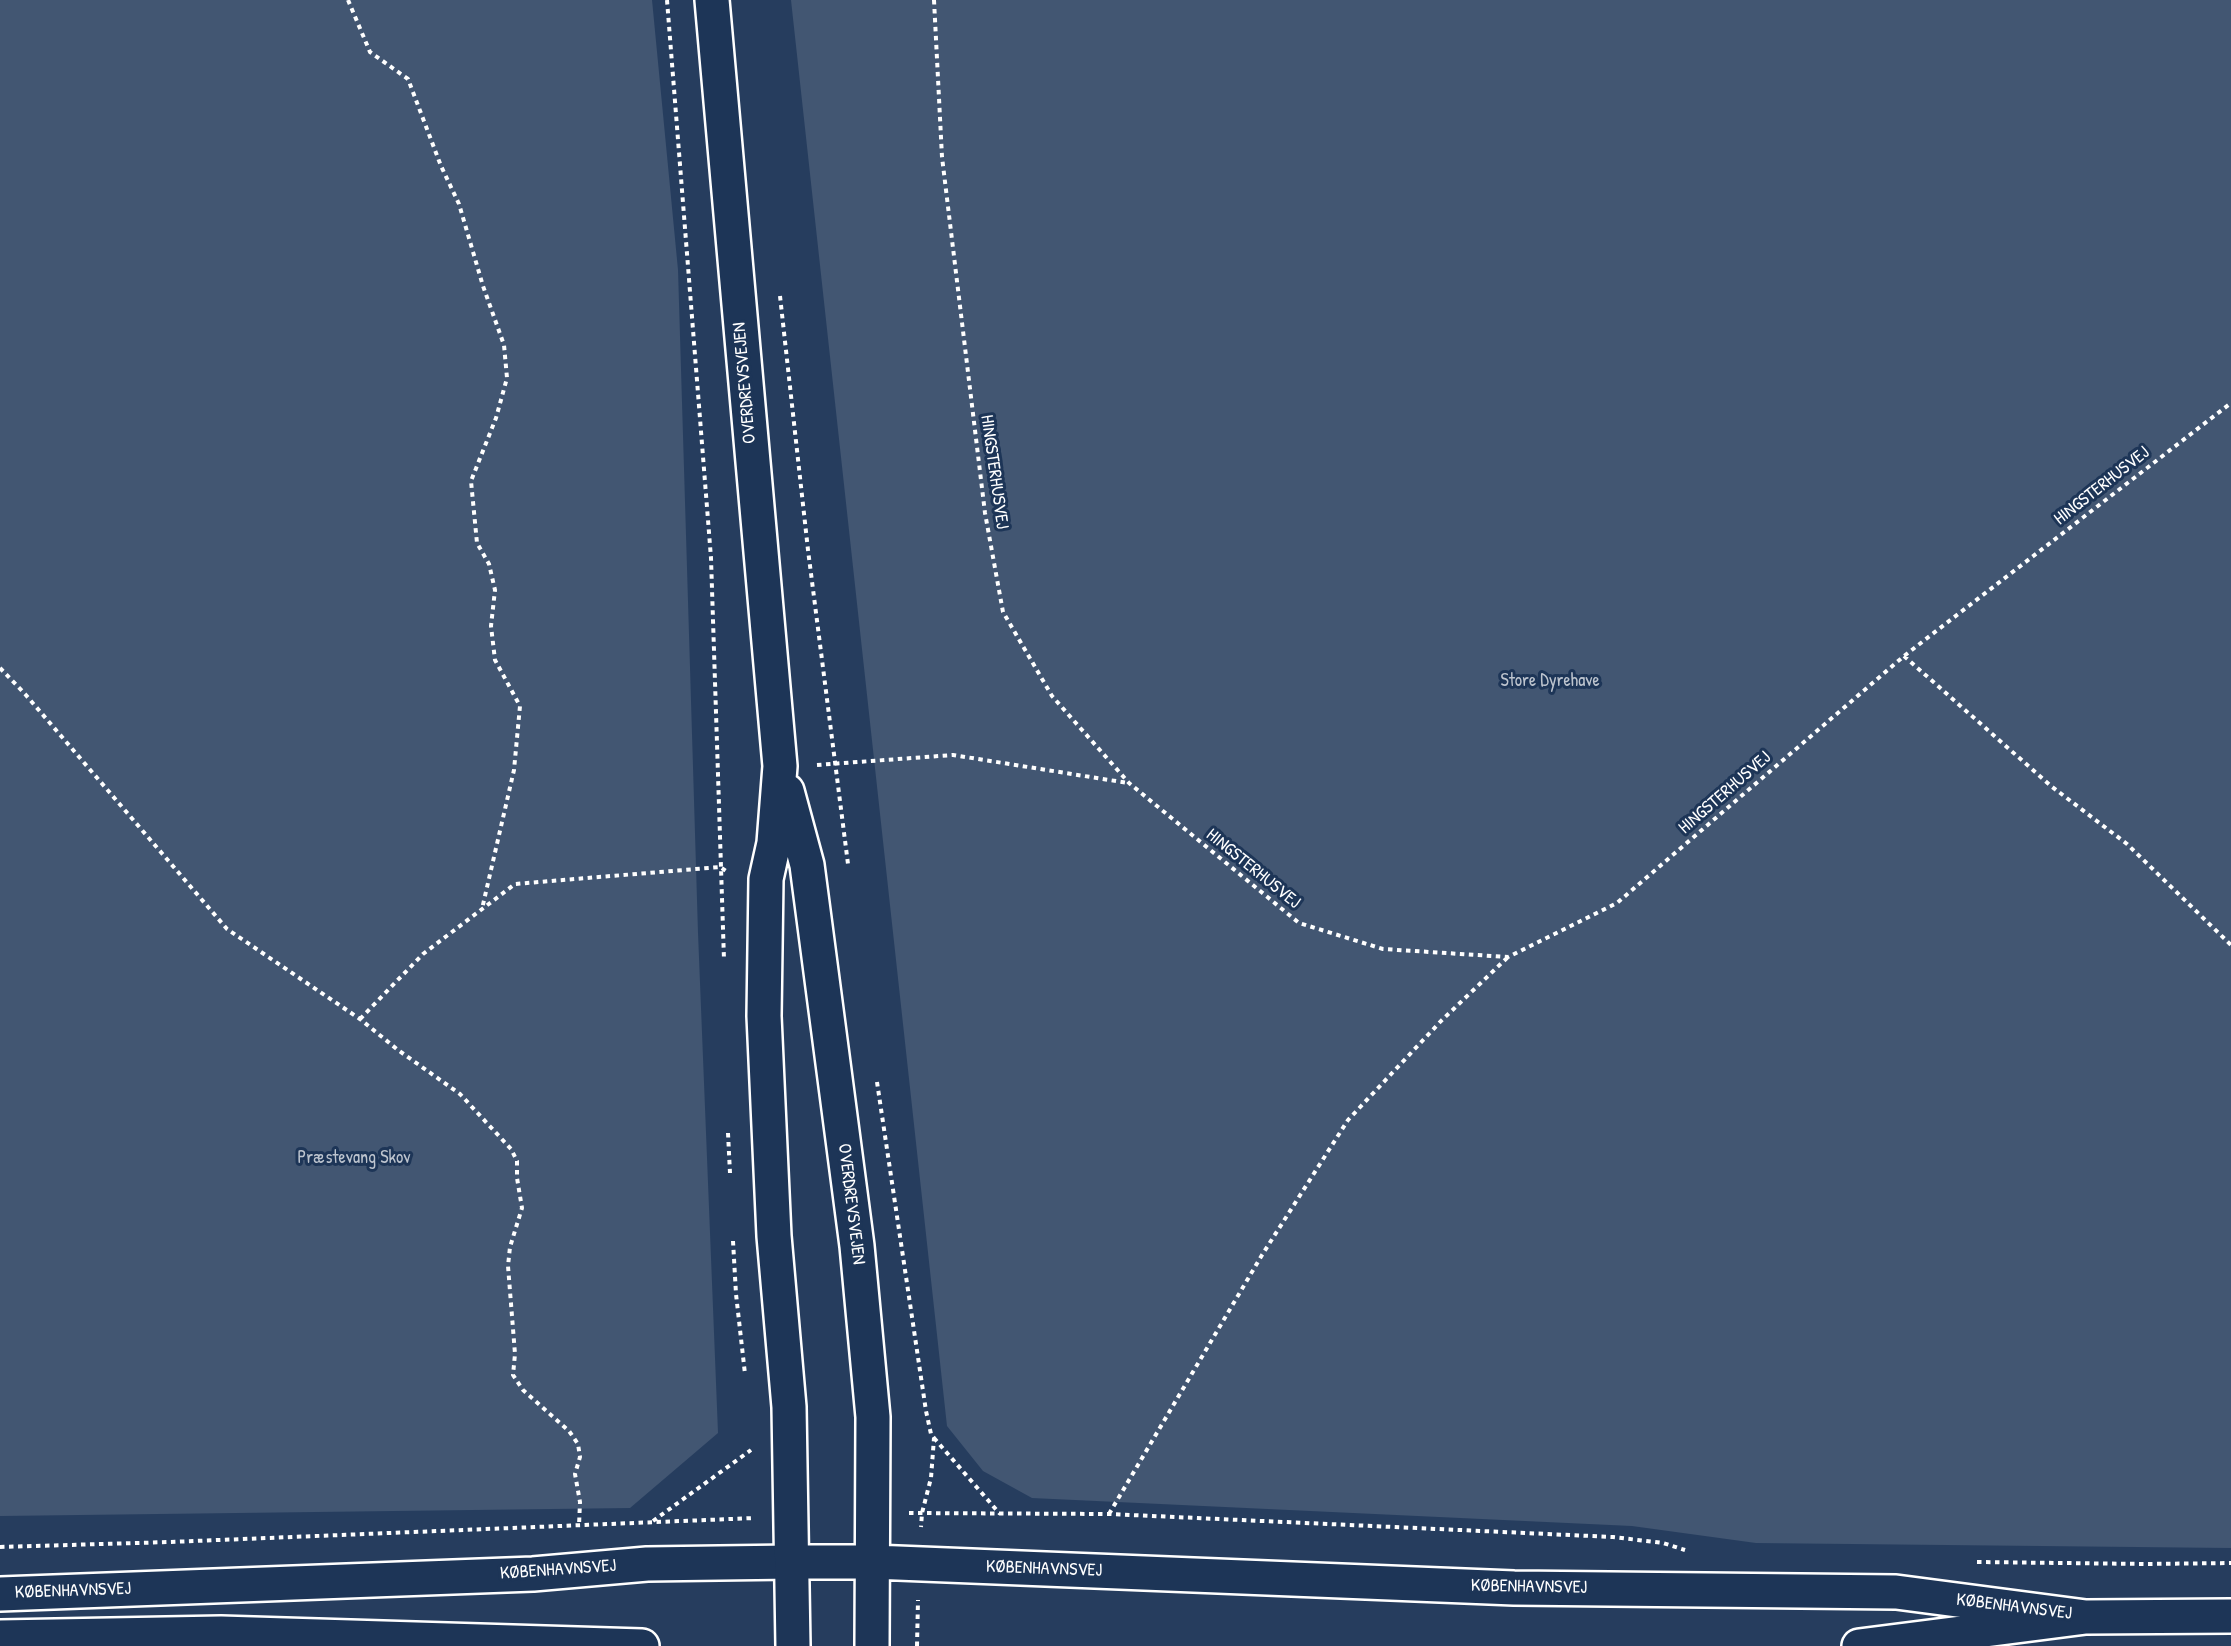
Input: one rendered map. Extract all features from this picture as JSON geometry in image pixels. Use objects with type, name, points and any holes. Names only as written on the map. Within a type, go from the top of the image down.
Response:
[{"type":"main road","name":"OVERDREVSVEJEN","points":[[712,0],[780,766],[774,843],[766,879],[764,1016],[774,1236],[789,1407],[793,1646]]},
{"type":"main road","name":"OVERDREVSVEJEN","points":[[780,766],[807,865],[857,1246],[873,1417],[872,1646]]},
{"type":"main road","name":"KØBENHAVNSVEJ","points":[[0,1594],[533,1574],[647,1564],[873,1562],[1515,1588],[1896,1592],[2086,1617]]},
{"type":"main road","name":"KØBENHAVNSVEJ","points":[[1859,1646],[2086,1617],[2231,1616]]},
{"type":"main road","points":[[0,1637],[221,1633],[642,1646]]},
{"type":"path","points":[[348,0],[370,52],[408,79],[441,166],[459,204],[483,286],[504,345],[507,378],[496,418],[471,481],[477,543],[489,564],[495,590],[491,626],[495,660],[520,706],[514,770],[482,909]]},
{"type":"path","points":[[667,0],[711,558],[724,968]]},
{"type":"path","name":"HINGSTERHUSVEJ","points":[[934,0],[942,157],[985,513],[1003,612],[1052,696],[1129,783],[1299,923],[1383,949],[1509,957],[1617,903],[1904,656],[2231,403]]},
{"type":"path","points":[[779,288],[808,550],[850,875]]},
{"type":"path","points":[[1904,656],[2051,786],[2127,844],[2231,945]]},
{"type":"path","points":[[0,668],[25,694],[227,929],[360,1019],[398,1050],[460,1094],[503,1139],[517,1161],[522,1208],[510,1247],[508,1266],[515,1354],[513,1375],[523,1390],[569,1431],[578,1444],[580,1457],[574,1474],[580,1502],[579,1526]]},
{"type":"path","points":[[780,766],[954,755],[1129,783]]},
{"type":"path","points":[[360,1019],[423,954],[515,884],[720,867]]},
{"type":"path","points":[[1108,1514],[1262,1255],[1348,1120],[1441,1021],[1509,957]]},
{"type":"path","points":[[875,1072],[930,1434],[1000,1515],[1108,1514],[1613,1537],[1663,1543],[1689,1551]]},
{"type":"path","points":[[728,1130],[730,1177]]},
{"type":"path","points":[[733,1235],[736,1294],[746,1380]]},
{"type":"path","points":[[922,1513],[931,1478],[934,1438]]},
{"type":"path","points":[[652,1522],[751,1451],[750,1441]]},
{"type":"path","points":[[0,1547],[610,1524]]},
{"type":"path","points":[[1971,1562],[2231,1563]]},
{"type":"green space","name":"Præstevang Skov","points":[[0,0],[652,0],[678,270],[698,933],[718,1433],[630,1508],[0,1516]]},
{"type":"green space","name":"Store Dyrehave","points":[[791,0],[2231,0],[2231,1548],[1756,1543],[1632,1526],[1032,1498],[983,1471],[947,1426]]}]
